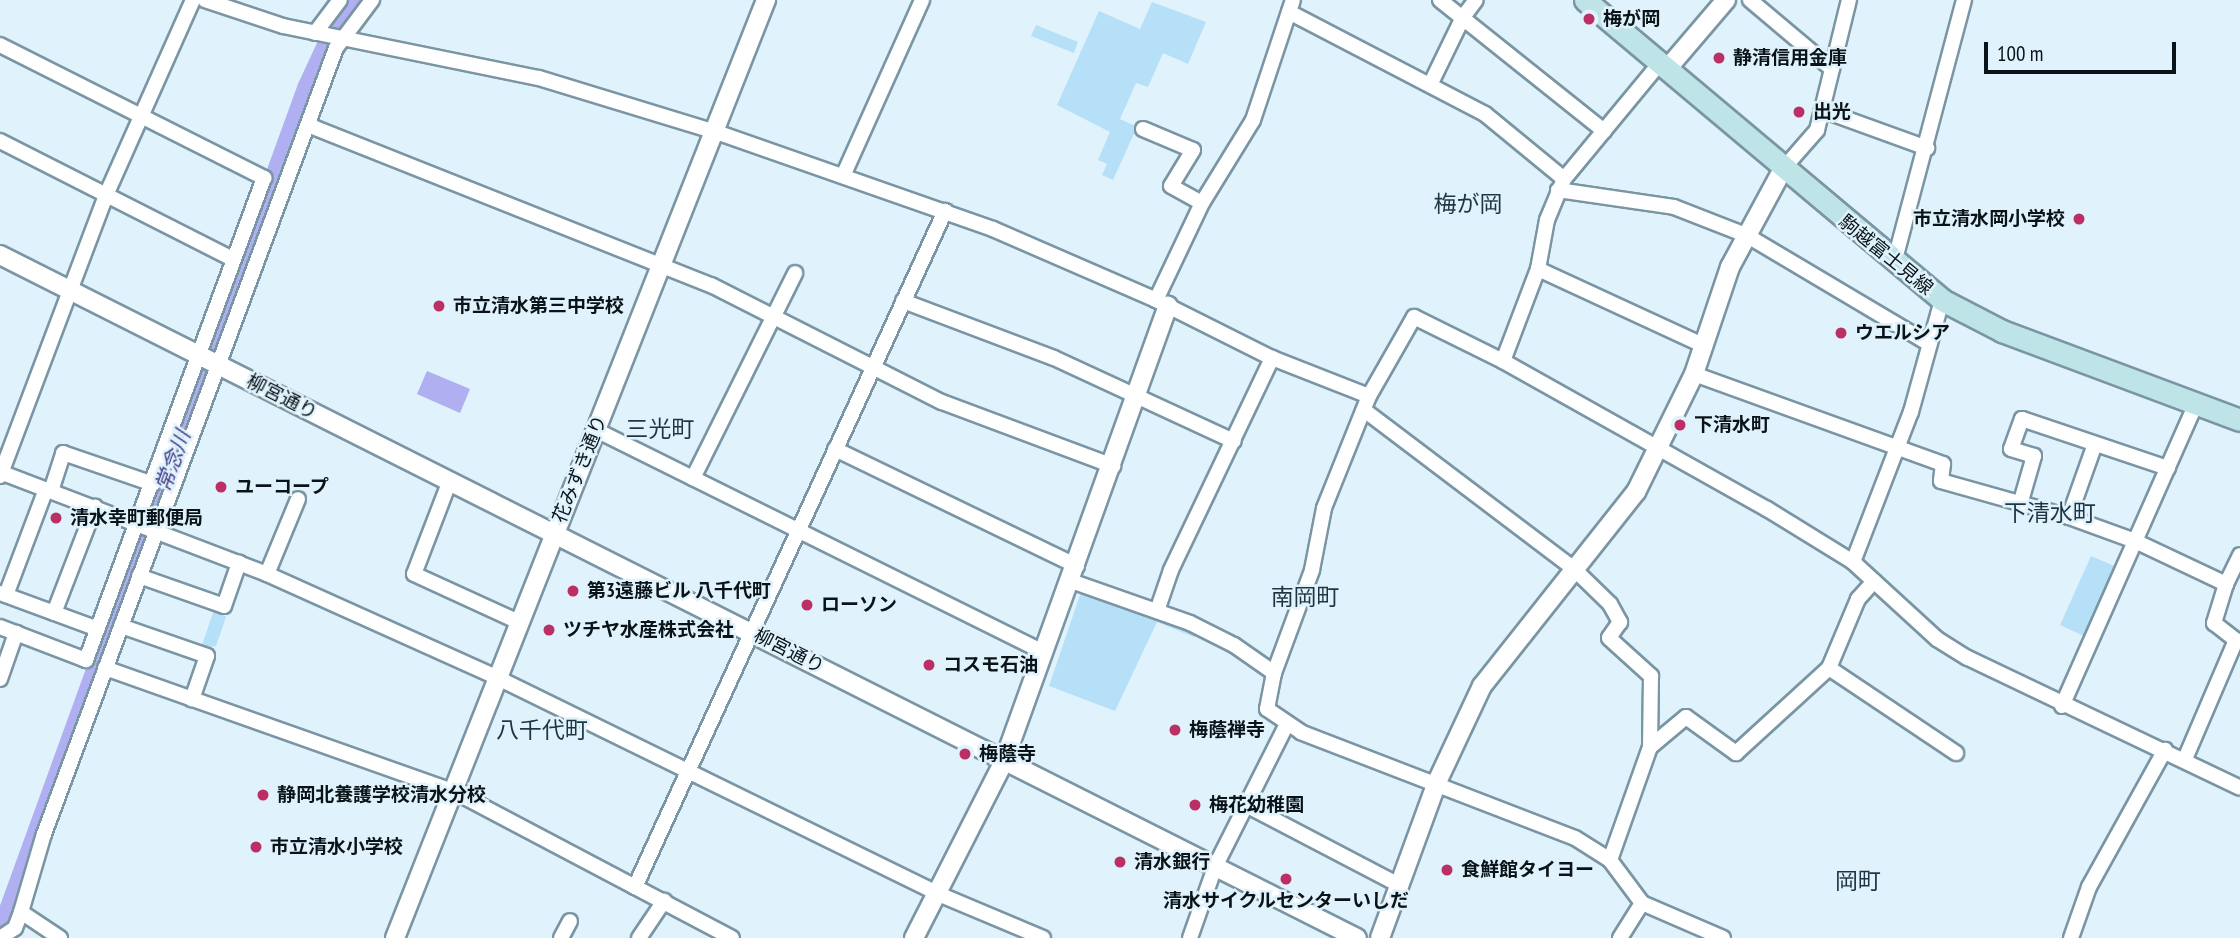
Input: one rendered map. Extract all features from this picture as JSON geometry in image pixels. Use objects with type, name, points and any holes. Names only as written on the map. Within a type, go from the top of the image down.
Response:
[{"type":"main road","name":"駒越富士見線","points":[[1585,0],[1894,263],[1942,300],[2002,331],[2240,420]]},
{"type":"street","points":[[193,0],[107,193],[0,473],[157,530],[267,574],[498,678],[1013,932],[1043,938]]},
{"type":"street","points":[[205,0],[231,3],[319,34],[539,78],[716,132],[944,211],[1162,303],[1272,358],[1369,396]]},
{"type":"street","points":[[319,34],[340,0]]},
{"type":"street","points":[[0,938],[15,928],[44,834],[341,39],[372,0]]},
{"type":"street","name":"花みずき通り","points":[[395,938],[766,0]]},
{"type":"street","points":[[843,176],[922,0]]},
{"type":"street","points":[[1440,0],[1605,131]]},
{"type":"street","points":[[1431,83],[1463,17],[1476,0]]},
{"type":"street","points":[[1503,361],[1538,269],[1561,184],[1605,131],[1726,0]]},
{"type":"street","points":[[1750,0],[1832,69]]},
{"type":"street","points":[[1380,938],[1437,782],[1482,686],[1636,492],[1659,452],[1705,346],[1730,267],[1783,169],[1817,130],[1849,0]]},
{"type":"street","points":[[1894,263],[1927,148],[1964,0]]},
{"type":"street","points":[[914,938],[1004,761],[1113,466],[1136,399],[1162,303],[1202,203],[1253,120],[1291,6],[1508,129],[1561,184],[1674,207],[1746,236],[1928,343]]},
{"type":"street","points":[[0,45],[264,178],[139,524],[86,660],[0,627]]},
{"type":"street","points":[[1822,110],[1927,148]]},
{"type":"street","points":[[309,125],[711,285],[942,402],[1113,466]]},
{"type":"street","points":[[1143,129],[1193,150],[1171,186],[1202,203]]},
{"type":"street","points":[[0,141],[233,259]]},
{"type":"street","points":[[635,887],[944,211]]},
{"type":"street","points":[[0,255],[200,354]]},
{"type":"street","points":[[1538,269],[1705,346]]},
{"type":"street","points":[[693,478],[795,273]]},
{"type":"street","points":[[1853,562],[1896,448],[1942,300]]},
{"type":"street","points":[[903,301],[1027,347],[1136,399],[1234,441]]},
{"type":"street","points":[[1723,938],[1642,903],[1610,860],[1575,838],[1287,724],[1267,709],[1274,673],[1304,594],[1324,508],[1369,396],[1414,317],[1503,361],[1853,562],[1937,639],[2062,706],[2165,750],[2240,788]]},
{"type":"street","name":"柳宮通り","points":[[200,354],[449,483],[751,631],[1357,938]]},
{"type":"street","points":[[1157,611],[1171,570],[1272,358]]},
{"type":"street","points":[[1694,374],[1944,464],[1941,481],[2021,501],[2069,517],[2135,541],[2226,584]]},
{"type":"street","points":[[2062,706],[2196,403]]},
{"type":"street","points":[[1364,410],[1573,568],[1610,604],[1620,622],[1609,638],[1651,676],[1650,747],[1610,860]]},
{"type":"street","points":[[2021,501],[2034,456],[2011,449],[2022,419],[2168,468]]},
{"type":"street","points":[[596,430],[1044,652]]},
{"type":"street","points":[[2069,517],[2095,444]]},
{"type":"street","points":[[835,449],[1074,574],[1234,645],[1274,673]]},
{"type":"street","points":[[98,629],[3,594],[63,453],[153,484]]},
{"type":"street","points":[[449,483],[414,575],[519,622]]},
{"type":"street","points":[[267,574],[298,499]]},
{"type":"street","points":[[54,613],[95,507]]},
{"type":"street","points":[[2185,760],[2236,640],[2214,623],[2226,584],[2240,555]]},
{"type":"street","points":[[139,576],[224,606],[239,563]]},
{"type":"street","points":[[1650,747],[1686,717],[1736,753],[1829,668],[1858,598],[1874,581]]},
{"type":"street","points":[[121,626],[207,656],[192,699]]},
{"type":"street","points":[[0,679],[16,633]]},
{"type":"street","points":[[105,668],[455,792],[732,938]]},
{"type":"street","points":[[1829,668],[1955,753]]},
{"type":"street","points":[[1190,938],[1215,867],[1287,724]]},
{"type":"street","points":[[2071,938],[2089,887],[2165,750]]},
{"type":"street","points":[[1246,805],[1399,885]]},
{"type":"street","points":[[639,938],[664,901]]},
{"type":"street","points":[[1619,938],[1642,903]]},
{"type":"street","points":[[21,912],[60,938]]},
{"type":"street","points":[[561,938],[570,921]]},
{"type":"shaded area","points":[[1152,2],[1206,22],[1188,64],[1163,53],[1148,87],[1136,83],[1120,119],[1137,127],[1113,180],[1102,175],[1107,164],[1098,160],[1110,132],[1057,105],[1099,11],[1140,29]]},
{"type":"shaded area","points":[[1036,25],[1078,42],[1074,53],[1031,36]]},
{"type":"shaded area","points":[[2091,556],[2119,568],[2088,638],[2060,625]]},
{"type":"shaded area","points":[[1082,589],[1197,629],[1194,637],[1157,622],[1115,711],[1049,686]]},
{"type":"shaded area","points":[[215,607],[226,617],[216,646],[201,648]]},
{"type":"water","points":[[427,371],[470,389],[460,413],[417,394]]},
{"type":"waterway","name":"常念川","points":[[0,925],[10,910],[308,88],[340,19],[355,0]]},
{"type":"place","name":"梅が岡","points":[[1589,19]]},
{"type":"place","name":"静清信用金庫","points":[[1719,58]]},
{"type":"place","name":"出光","points":[[1799,112]]},
{"type":"place","name":"市立清水岡小学校","points":[[2079,219]]},
{"type":"place","name":"市立清水第三中学校","points":[[439,306]]},
{"type":"place","name":"ウエルシア","points":[[1841,333]]},
{"type":"place","name":"下清水町","points":[[1680,425]]},
{"type":"place","name":"ユーコープ","points":[[221,487]]},
{"type":"place","name":"清水幸町郵便局","points":[[56,518]]},
{"type":"place","name":"第3遠藤ビル 八千代町","points":[[573,591]]},
{"type":"place","name":"ローソン","points":[[807,605]]},
{"type":"place","name":"ツチヤ水産株式会社","points":[[549,630]]},
{"type":"place","name":"コスモ石油","points":[[929,665]]},
{"type":"place","name":"梅蔭禅寺","points":[[1175,730]]},
{"type":"place","name":"梅蔭寺","points":[[965,754]]},
{"type":"place","name":"静岡北養護学校清水分校","points":[[263,795]]},
{"type":"place","name":"梅花幼稚園","points":[[1195,805]]},
{"type":"place","name":"市立清水小学校","points":[[256,847]]},
{"type":"place","name":"清水銀行","points":[[1120,862]]},
{"type":"place","name":"食鮮館タイヨー","points":[[1447,870]]},
{"type":"place","name":"清水サイクルセンターいしだ","points":[[1286,879]]},
{"type":"district","name":"梅が岡","points":[[1468,204]]},
{"type":"district","name":"三光町","points":[[660,429]]},
{"type":"district","name":"下清水町","points":[[2050,513]]},
{"type":"district","name":"南岡町","points":[[1305,597]]},
{"type":"district","name":"八千代町","points":[[542,730]]},
{"type":"district","name":"岡町","points":[[1858,881]]}]
